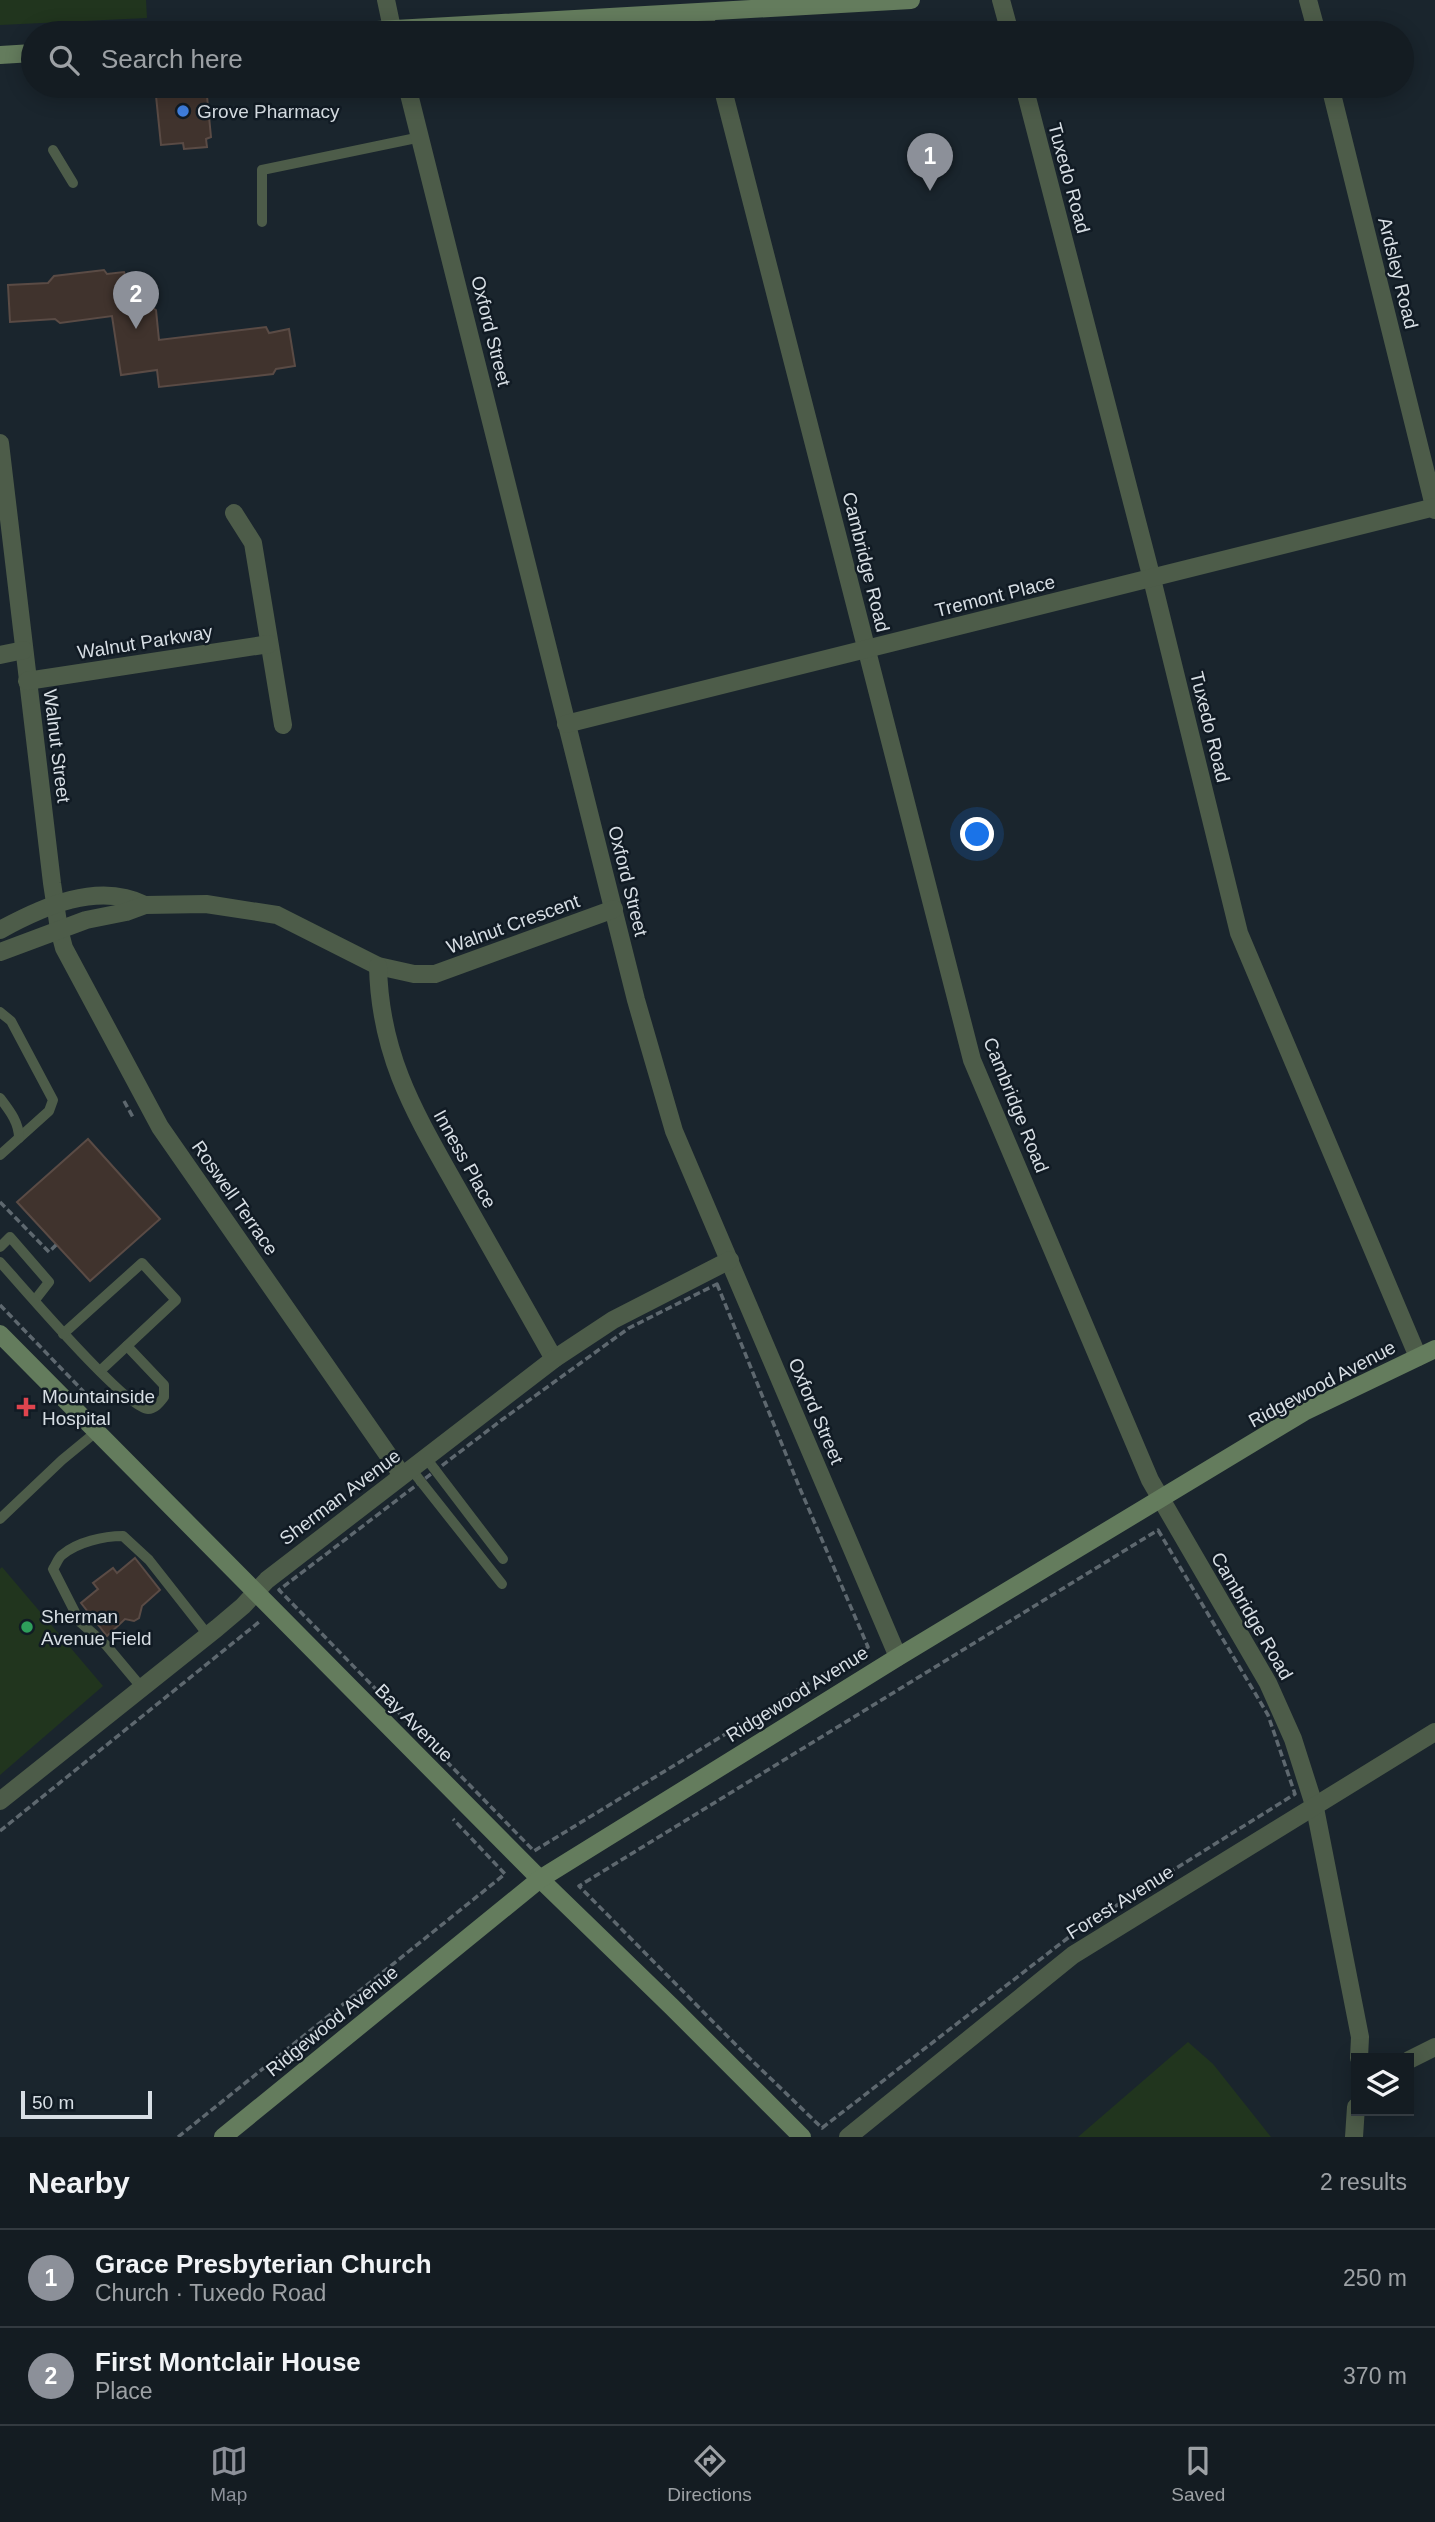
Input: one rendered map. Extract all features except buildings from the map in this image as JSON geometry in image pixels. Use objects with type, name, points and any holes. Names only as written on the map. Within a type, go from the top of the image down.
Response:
[{"type":"street","points":[[386,0],[390,21]]},
{"type":"street","points":[[565,21],[911,0]]},
{"type":"street","points":[[1001,0],[1007,21]]},
{"type":"street","points":[[1308,0],[1314,21]]},
{"type":"street","points":[[704,13],[706,21]]},
{"type":"street","points":[[0,55],[21,54]]},
{"type":"street","name":"Oxford Street","points":[[410,98],[636,1000],[674,1131],[898,1657]]},
{"type":"street","name":"Cambridge Road","points":[[725,98],[972,1060],[1160,1500],[1268,1683],[1293,1739],[1315,1808],[1360,2037],[1359,2053]]},
{"type":"street","name":"Tuxedo Road","points":[[1027,98],[1152,579],[1239,933],[1418,1357]]},
{"type":"street","name":"Ardsley Road","points":[[1333,98],[1435,508]]},
{"type":"street","name":"Walnut Street","points":[[0,443],[58,929]]},
{"type":"street","name":"Tremont Place","points":[[566,724],[1435,508]]},
{"type":"street","points":[[234,513],[253,543],[283,725]]},
{"type":"street","name":"Walnut Parkway","points":[[27,681],[269,644]]},
{"type":"street","points":[[0,655],[24,650]]},
{"type":"street","name":"Walnut Crescent","points":[[0,930],[55,903],[84,898],[129,897],[145,905]]},
{"type":"street","name":"Walnut Crescent","points":[[0,952],[58,929],[145,905],[206,904],[277,915],[378,966],[414,974],[435,974],[614,909]]},
{"type":"street","name":"Roswell Terrace","points":[[58,929],[67,955],[160,1127],[411,1475]]},
{"type":"street","name":"Inness Place","points":[[378,966],[379,998],[389,1048],[408,1100],[554,1359]]},
{"type":"street","name":"Sherman Avenue","points":[[0,1801],[208,1635],[243,1606],[267,1580],[411,1475],[430,1465],[554,1359],[613,1320],[730,1260]]},
{"type":"street","name":"Bay Avenue","points":[[0,1334],[540,1879],[802,2137]]},
{"type":"street","name":"Ridgewood Avenue","points":[[223,2137],[540,1879],[898,1657],[1304,1412],[1435,1349]]},
{"type":"street","name":"Forest Avenue","points":[[848,2137],[1073,1955],[1435,1732]]},
{"type":"street","points":[[1414,2058],[1435,2047]]},
{"type":"street","points":[[1354,2137],[1355,2116]]},
{"type":"lane","points":[[262,222],[261,170],[421,137]]},
{"type":"lane","points":[[53,150],[73,183]]},
{"type":"lane","points":[[0,1012],[11,1021],[54,1100],[50,1111],[0,1155]]},
{"type":"lane","points":[[0,1098],[14,1117],[19,1138]]},
{"type":"lane","points":[[0,1247],[10,1237],[49,1282],[35,1300]]},
{"type":"lane","points":[[0,1262],[63,1334],[100,1371],[138,1406],[147,1409],[154,1407],[164,1397],[164,1385],[127,1346]]},
{"type":"lane","points":[[63,1334],[142,1263],[176,1300],[100,1371]]},
{"type":"lane","points":[[0,1519],[96,1432]]},
{"type":"lane","points":[[430,1465],[503,1559]]},
{"type":"lane","points":[[411,1475],[502,1584]]},
{"type":"lane","points":[[142,1688],[106,1645],[80,1622],[53,1569],[61,1555],[80,1545],[108,1536],[122,1536],[149,1560],[208,1635]]},
{"type":"path","points":[[119,1091],[139,1125]]},
{"type":"path","points":[[0,1202],[49,1252],[56,1245]]},
{"type":"path","points":[[718,1284],[798,1484],[868,1647],[534,1851],[279,1590],[411,1475],[430,1465],[629,1328],[718,1284]]},
{"type":"path","points":[[1158,1530],[1268,1716],[1295,1794],[1082,1927],[821,2128],[739,2049],[579,1886],[1158,1530]]},
{"type":"path","points":[[0,1831],[258,1621],[267,1630]]},
{"type":"path","points":[[178,2137],[505,1874],[449,1814]]},
{"type":"green space","points":[[0,0],[146,0],[147,18],[21,21],[21,24],[0,25]]},
{"type":"green space","name":"Sherman Avenue Field","points":[[2,1567],[103,1686],[0,1775],[0,1569]]},
{"type":"green space","points":[[1188,2042],[1213,2064],[1271,2137],[1078,2137]]},
{"type":"place","name":"Grove Pharmacy","points":[[183,111]]},
{"type":"place","name":"Grace Presbyterian Church","points":[[930,191]]},
{"type":"place","name":"First Montclair House","points":[[136,329]]},
{"type":"place","name":"Mountainside Hospital","points":[[26,1407]]},
{"type":"place","name":"Sherman Avenue Field","points":[[27,1627]]}]
